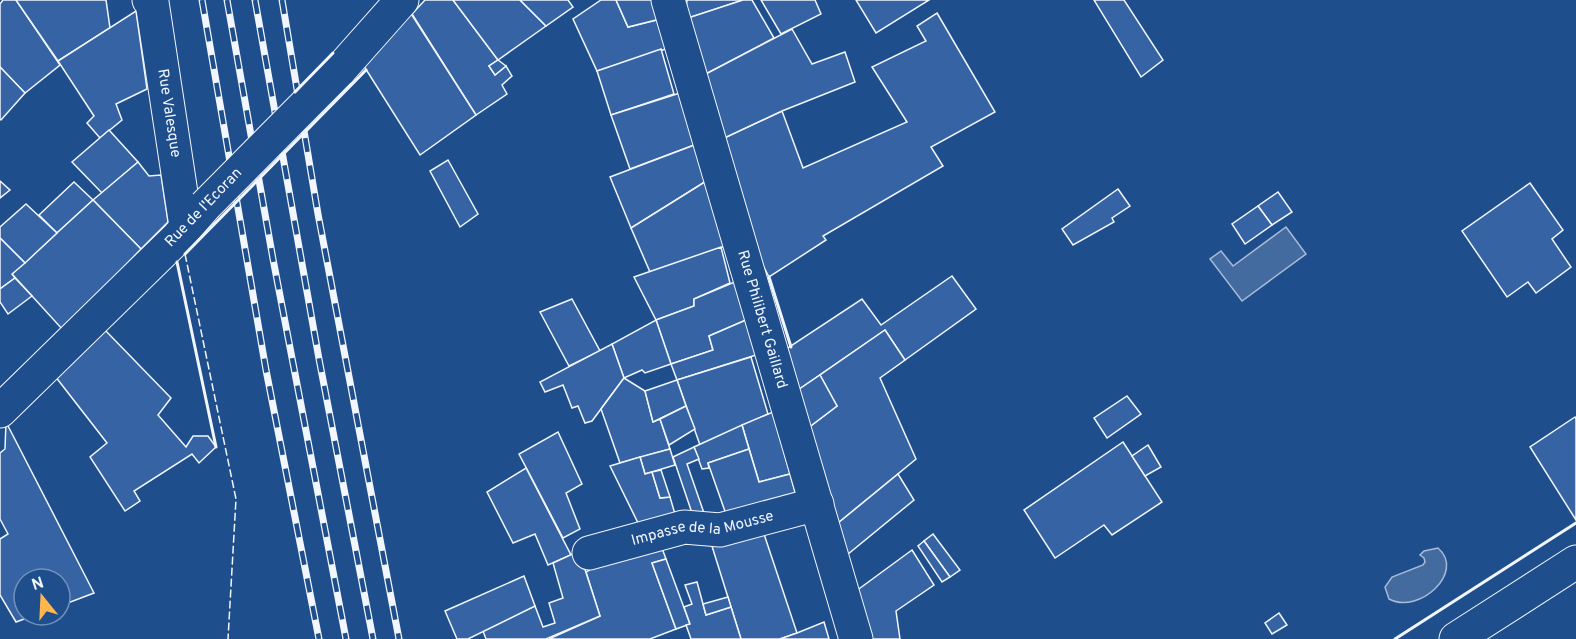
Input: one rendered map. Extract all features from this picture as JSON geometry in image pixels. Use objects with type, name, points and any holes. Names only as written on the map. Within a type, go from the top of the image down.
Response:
[{"type":"street","name":"Rue Valesque","points":[[149,0],[152,2],[196,216]]},
{"type":"street","name":"Rue de l'Ecoran","points":[[0,411],[339,70],[402,0]]},
{"type":"street","name":"Rue Philibert Gaillard","points":[[668,0],[856,639]]},
{"type":"street","name":"Impasse de la Mousse","points":[[590,553],[684,527],[720,530],[817,504]]},
{"type":"street","points":[[1456,639],[1576,562]]},
{"type":"water","points":[[1286,227],[1306,254],[1242,301],[1210,259],[1221,251],[1233,266]]},
{"type":"water","points":[[1438,548],[1445,558],[1446,568],[1443,579],[1435,588],[1425,596],[1413,601],[1401,602],[1389,599],[1385,587],[1392,577],[1423,565],[1424,558],[1420,555],[1424,551]]},
{"type":"building","points":[[3,0],[16,0],[60,65],[25,93],[0,67],[0,4]]},
{"type":"building","points":[[16,0],[106,0],[110,28],[58,61]]},
{"type":"building","points":[[425,0],[453,0],[498,60],[489,66],[495,75],[506,66],[512,76],[502,85],[507,94],[476,115],[412,14]]},
{"type":"building","points":[[453,0],[520,0],[546,26],[498,60]]},
{"type":"building","points":[[520,0],[568,0],[573,7],[546,26]]},
{"type":"building","points":[[601,0],[616,0],[628,27],[657,20],[666,49],[597,71],[573,19]]},
{"type":"building","points":[[616,0],[654,0],[660,19],[628,27]]},
{"type":"building","points":[[687,0],[743,0],[685,19]]},
{"type":"building","points":[[743,0],[752,0],[774,38],[702,76],[685,19]]},
{"type":"building","points":[[761,0],[815,0],[821,14],[781,34]]},
{"type":"building","points":[[856,0],[929,0],[876,33]]},
{"type":"building","points":[[1094,0],[1124,0],[1163,60],[1141,77]]},
{"type":"building","points":[[136,11],[147,89],[116,104],[122,120],[100,138],[87,123],[94,116],[58,61]]},
{"type":"building","points":[[410,12],[476,115],[420,155],[362,63]]},
{"type":"building","points":[[937,13],[995,112],[931,147],[943,166],[823,236],[826,240],[769,277],[750,240],[720,140],[782,111],[803,168],[907,122],[872,67],[926,41],[917,26]]},
{"type":"building","points":[[792,29],[812,64],[845,52],[855,82],[782,111],[720,140],[702,76]]},
{"type":"building","points":[[661,49],[674,94],[611,115],[597,71]]},
{"type":"building","points":[[498,60],[506,66],[495,75],[489,66]]},
{"type":"building","points":[[0,67],[25,93],[1,120],[0,119]]},
{"type":"building","points":[[680,93],[697,144],[630,169],[611,115]]},
{"type":"building","points":[[109,130],[138,162],[102,193],[72,162]]},
{"type":"building","points":[[697,144],[708,180],[631,228],[610,177]]},
{"type":"building","points":[[448,160],[478,214],[460,227],[430,171]]},
{"type":"building","points":[[138,162],[149,176],[161,175],[168,222],[141,249],[93,200]]},
{"type":"building","points":[[708,180],[726,246],[650,272],[631,228]]},
{"type":"building","points":[[0,181],[10,190],[0,198]]},
{"type":"building","points":[[74,182],[93,200],[57,233],[39,215]]},
{"type":"building","points":[[1530,183],[1563,230],[1552,239],[1571,267],[1536,293],[1528,282],[1507,297],[1462,231]]},
{"type":"building","points":[[1118,189],[1130,206],[1112,218],[1114,222],[1073,245],[1062,229]]},
{"type":"building","points":[[1278,192],[1292,212],[1272,225],[1258,206]]},
{"type":"building","points":[[93,200],[141,249],[63,330],[12,274]]},
{"type":"building","points":[[26,204],[57,233],[25,263],[0,238],[0,227]]},
{"type":"building","points":[[1258,206],[1272,225],[1245,244],[1232,224]]},
{"type":"building","points":[[0,238],[25,263],[12,274],[15,278],[0,289]]},
{"type":"building","points":[[721,247],[730,283],[694,299],[694,306],[656,320],[634,277]]},
{"type":"building","points":[[952,276],[976,309],[905,360],[885,330],[792,394],[780,353],[862,299],[881,325]]},
{"type":"building","points":[[15,278],[32,296],[8,314],[0,302],[0,289]]},
{"type":"building","points":[[737,281],[746,320],[709,336],[713,350],[671,364],[656,320],[694,306],[694,299]]},
{"type":"building","points":[[572,299],[600,351],[569,366],[540,312]]},
{"type":"building","points":[[656,320],[671,364],[645,373],[642,370],[624,378],[612,344]]},
{"type":"building","points":[[746,320],[756,355],[677,380],[671,364],[713,350],[709,336]]},
{"type":"building","points":[[104,329],[171,398],[158,415],[186,447],[193,436],[208,436],[216,447],[199,463],[192,454],[134,491],[140,501],[125,511],[90,457],[107,443],[55,376]]},
{"type":"building","points":[[885,330],[905,360],[880,378],[916,459],[832,528],[804,431],[837,406],[820,375]]},
{"type":"building","points":[[612,344],[624,378],[592,421],[585,423],[578,406],[572,408],[563,385],[545,392],[540,382]]},
{"type":"building","points":[[751,357],[768,414],[700,445],[677,380]]},
{"type":"building","points":[[820,375],[837,406],[804,431],[792,394]]},
{"type":"building","points":[[624,378],[645,391],[653,422],[660,419],[670,449],[620,463],[601,409]]},
{"type":"building","points":[[677,380],[686,406],[653,422],[645,391]]},
{"type":"building","points":[[1127,396],[1141,414],[1107,438],[1094,418]]},
{"type":"building","points":[[686,406],[695,429],[669,445],[660,419]]},
{"type":"building","points":[[773,412],[790,474],[759,482],[742,425]]},
{"type":"building","points":[[1575,417],[1576,419],[1576,520],[1530,447]]},
{"type":"building","points":[[6,422],[94,593],[72,601],[72,567],[12,567],[12,615],[0,595],[0,539],[8,534],[0,519],[0,453],[5,449]]},
{"type":"building","points":[[742,425],[749,449],[708,463],[709,468],[702,469],[694,447]]},
{"type":"building","points":[[558,432],[582,484],[566,493],[580,529],[563,538],[519,454]]},
{"type":"building","points":[[1123,442],[1162,502],[1112,535],[1104,525],[1055,558],[1024,510]]},
{"type":"building","points":[[1148,445],[1161,467],[1145,476],[1132,456]]},
{"type":"building","points":[[694,447],[699,459],[687,464],[705,516],[693,516],[673,457]]},
{"type":"building","points":[[670,449],[675,465],[645,474],[640,457]]},
{"type":"building","points":[[749,449],[759,482],[790,474],[796,496],[727,517],[708,463]]},
{"type":"building","points":[[640,457],[645,474],[652,472],[660,498],[670,497],[677,521],[642,531],[610,466]]},
{"type":"building","points":[[526,468],[571,555],[548,565],[535,534],[513,543],[487,492]]},
{"type":"building","points":[[661,470],[670,497],[660,498],[652,472]]},
{"type":"building","points":[[898,474],[914,500],[842,559],[832,528]]},
{"type":"building","points":[[763,531],[797,633],[780,639],[741,639],[711,543]]},
{"type":"building","points":[[933,534],[960,570],[950,577],[924,541]]},
{"type":"building","points":[[659,540],[666,559],[652,563],[676,629],[650,639],[549,639],[600,616],[586,572],[624,549]]},
{"type":"building","points":[[924,541],[950,577],[942,582],[918,546]]},
{"type":"building","points":[[912,550],[934,585],[896,611],[900,639],[865,639],[852,594]]},
{"type":"building","points":[[579,551],[600,616],[546,639],[486,639],[483,631],[535,606],[543,627],[555,623],[549,603],[563,598],[553,563]]},
{"type":"building","points":[[666,559],[690,624],[676,629],[652,563]]},
{"type":"building","points":[[524,576],[535,606],[468,639],[457,639],[445,611]]},
{"type":"building","points":[[697,582],[706,615],[731,607],[741,639],[691,639],[686,625],[690,624],[684,607],[692,604],[685,585]]},
{"type":"building","points":[[728,597],[731,607],[706,615],[703,604]]},
{"type":"building","points":[[1279,613],[1287,625],[1272,634],[1265,623]]},
{"type":"building","points":[[824,622],[829,639],[780,639],[797,633]]},
{"type":"railway","points":[[202,0],[266,370],[319,639]]},
{"type":"railway","points":[[227,0],[273,259],[346,639]]},
{"type":"railway","points":[[255,0],[319,359],[373,639]]},
{"type":"railway","points":[[282,0],[318,214],[399,639]]},
{"type":"fence","points":[[185,254],[236,499],[228,639]]},
{"type":"wall","points":[[295,92],[333,53]]},
{"type":"wall","points":[[185,254],[366,70]]},
{"type":"wall","points":[[177,262],[216,447]]},
{"type":"wall","points":[[769,277],[791,347]]},
{"type":"wall","points":[[1395,639],[1576,523]]}]
